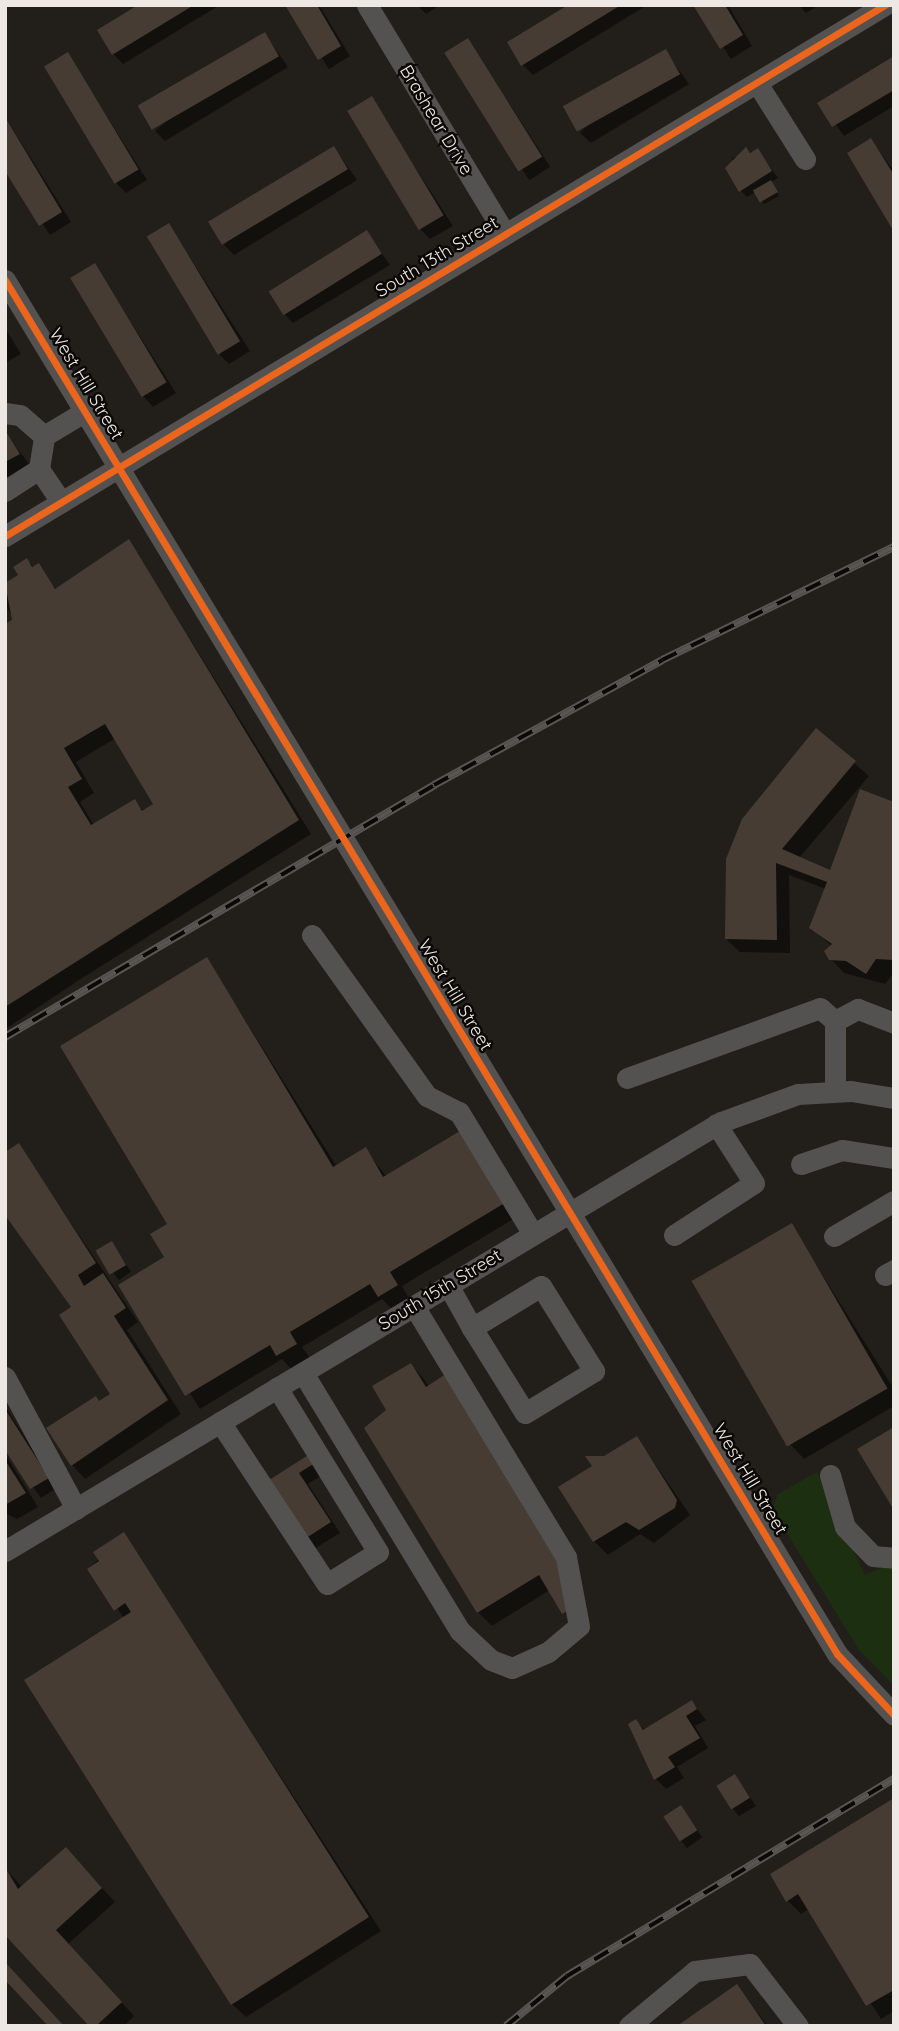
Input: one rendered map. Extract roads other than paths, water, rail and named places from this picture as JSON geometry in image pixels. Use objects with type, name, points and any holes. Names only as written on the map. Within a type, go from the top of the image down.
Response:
[{"type":"street","name":"Brashear Drive","points":[[367,5],[505,234]]},
{"type":"street","name":"South 13th Street","points":[[5,536],[885,5]]},
{"type":"street","points":[[757,83],[805,159]]},
{"type":"street","name":"West Hill Street","points":[[5,280],[837,1654],[894,1715]]},
{"type":"street","points":[[44,436],[84,412]]},
{"type":"street","points":[[5,413],[20,415],[44,436]]},
{"type":"street","points":[[44,436],[39,469],[61,502]]},
{"type":"street","points":[[5,491],[39,469]]},
{"type":"street","points":[[312,935],[426,1096],[459,1112],[533,1234]]},
{"type":"street","points":[[627,1078],[820,1008],[835,1021],[835,1091]]},
{"type":"street","points":[[835,1021],[858,1009],[894,1023]]},
{"type":"street","name":"South 15th Street","points":[[5,1551],[716,1124],[787,1097],[835,1091],[894,1098]]},
{"type":"street","points":[[674,1235],[754,1183],[716,1124]]},
{"type":"street","points":[[801,1164],[842,1150],[894,1158]]},
{"type":"street","points":[[834,1236],[894,1201]]},
{"type":"street","points":[[448,1285],[472,1328],[525,1413],[594,1371],[541,1286],[472,1328]]},
{"type":"street","points":[[303,1373],[460,1631],[491,1660],[512,1668],[548,1652],[579,1626],[566,1557],[414,1306]]},
{"type":"street","points":[[5,1377],[76,1509]]},
{"type":"street","points":[[220,1422],[327,1584],[378,1552],[276,1388]]},
{"type":"street","points":[[830,1475],[845,1527],[873,1556],[894,1558]]},
{"type":"street","points":[[629,2026],[695,1971],[750,1964],[799,2026]]},
{"type":"railway","points":[[5,1037],[434,785],[662,660],[894,547]]},
{"type":"railway","points":[[506,2026],[567,1976],[894,1779]]}]
